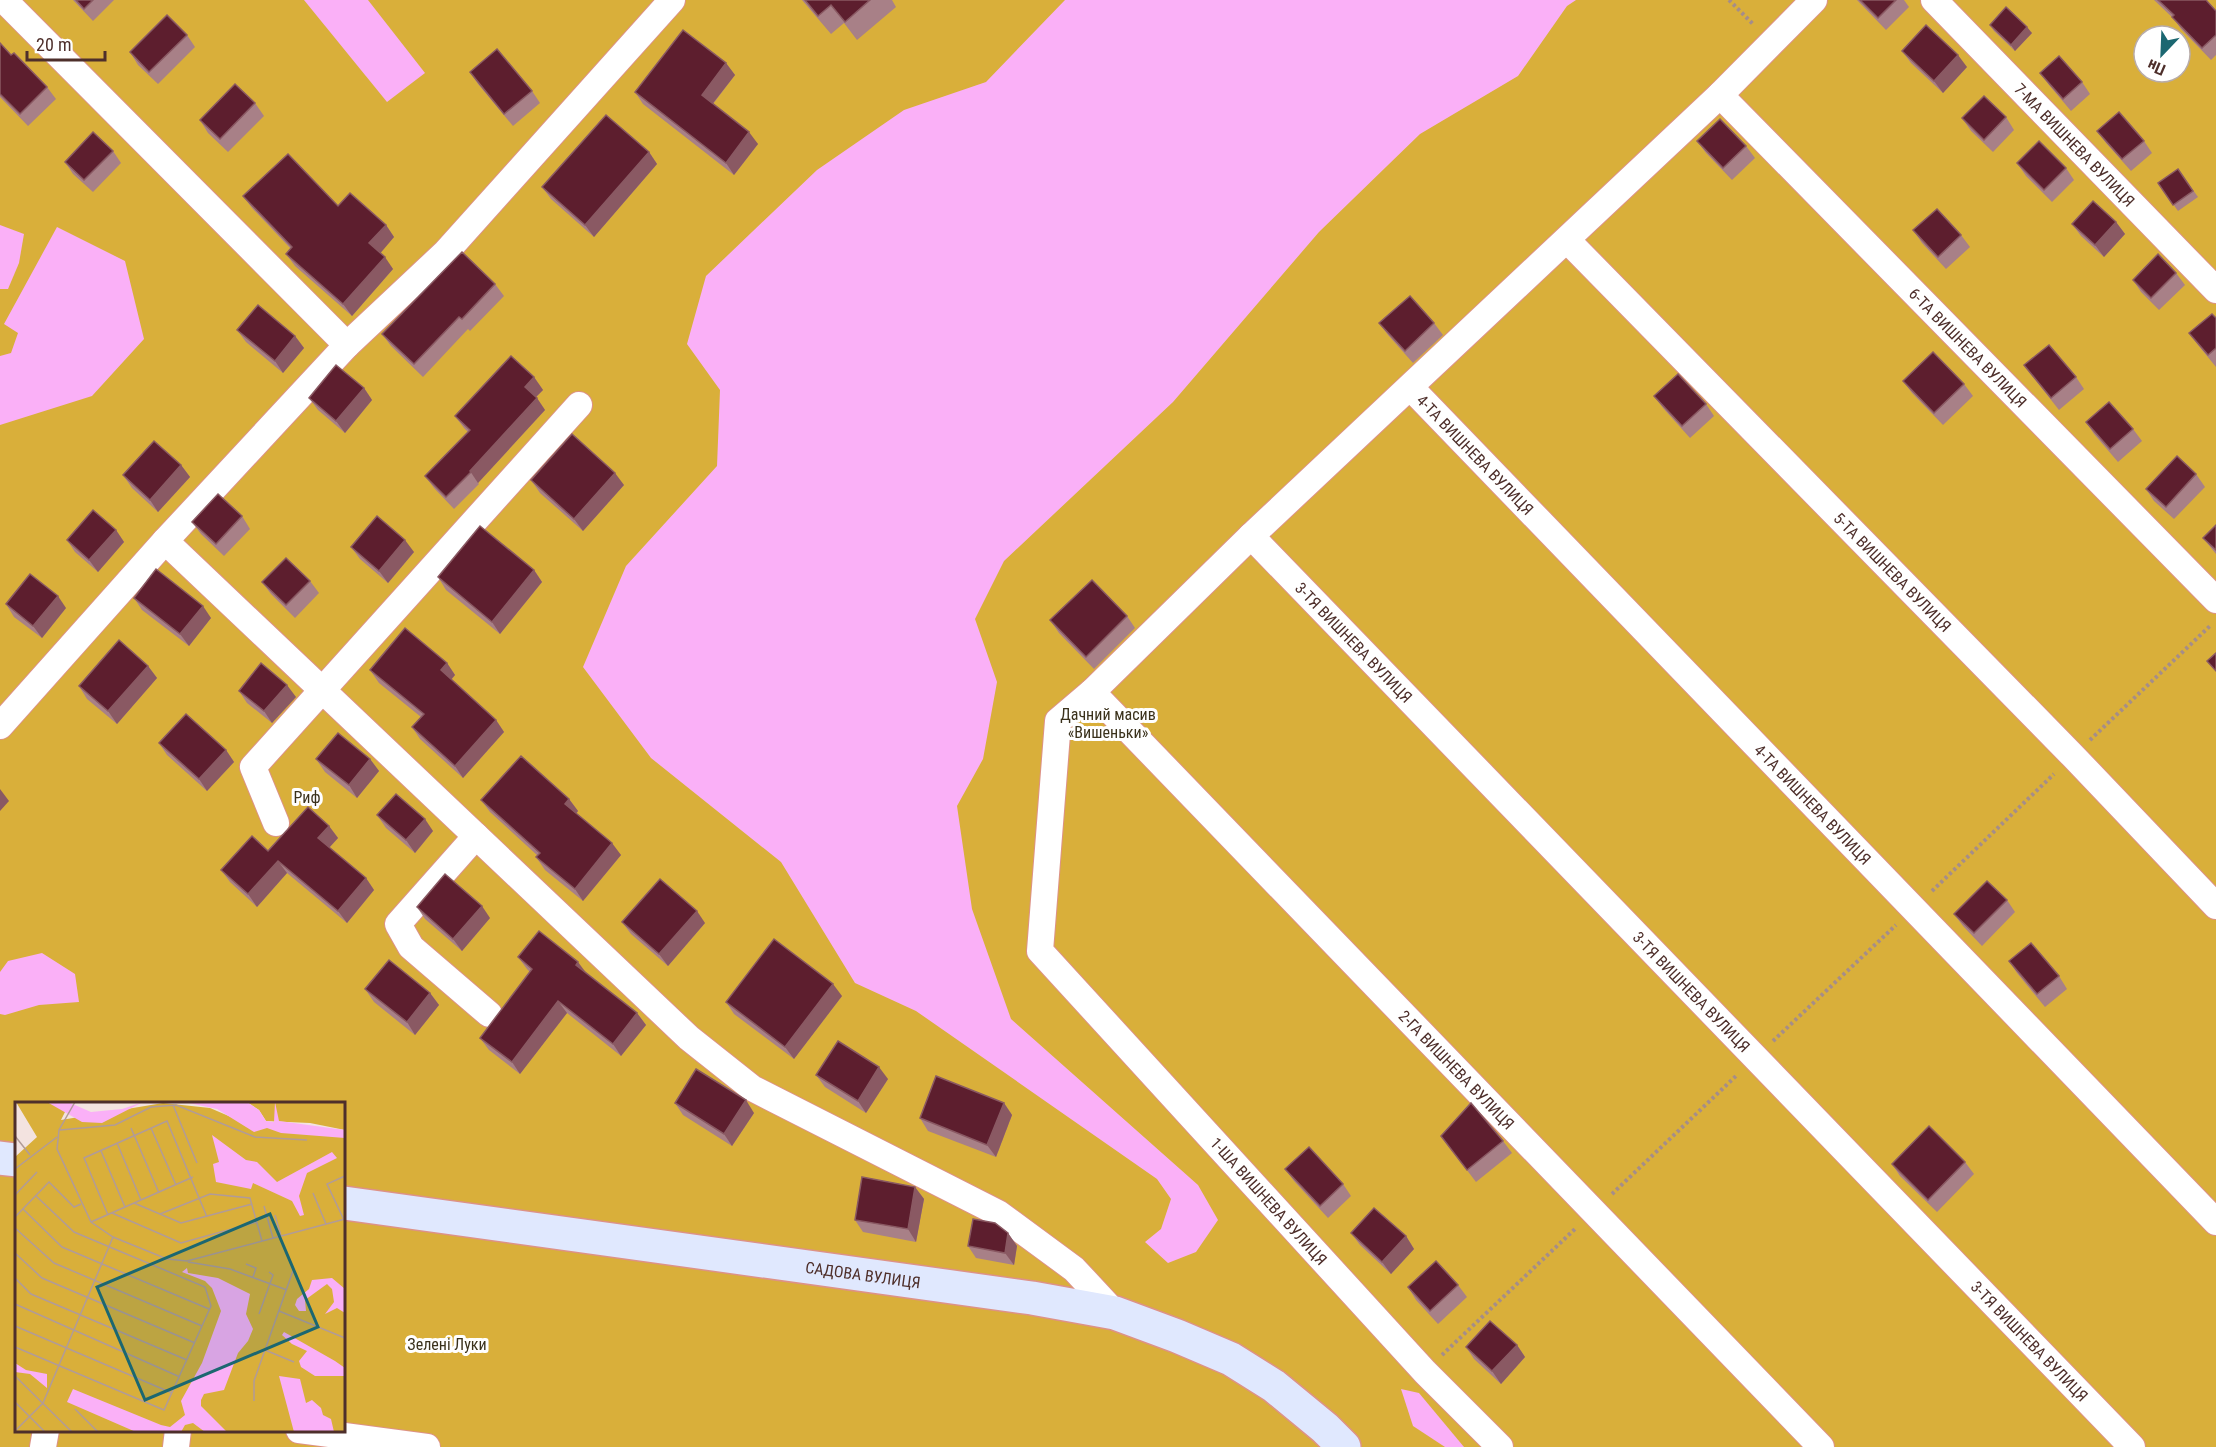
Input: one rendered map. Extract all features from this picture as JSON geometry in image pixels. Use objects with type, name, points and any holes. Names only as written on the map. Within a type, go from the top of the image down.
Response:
[{"type":"street","points":[[4,0],[347,345]]},
{"type":"street","points":[[0,726],[165,541],[347,345],[446,252],[672,0]]},
{"type":"street","points":[[1092,692],[1251,537],[1720,95],[1814,0]]},
{"type":"street","name":"7-МА ВИШНЕВА ВУЛИЦЯ","points":[[1934,0],[2216,290]]},
{"type":"street","name":"6-ТА ВИШНЕВА ВУЛИЦЯ","points":[[1720,95],[2216,600]]},
{"type":"street","name":"5-ТА ВИШНЕВА ВУЛИЦЯ","points":[[1567,240],[2073,756],[2216,906]]},
{"type":"street","name":"4-ТА ВИШНЕВА ВУЛИЦЯ","points":[[1410,387],[2216,1222]]},
{"type":"street","points":[[276,823],[253,767],[579,405]]},
{"type":"street","name":"3-ТЯ ВИШНЕВА ВУЛИЦЯ","points":[[1251,537],[2132,1447]]},
{"type":"street","points":[[165,541],[689,1038],[752,1088],[998,1213],[1074,1269],[1115,1313]]},
{"type":"street","name":"1-ША ВИШНЕВА ВУЛИЦЯ","points":[[1092,692],[1058,721],[1040,951],[1425,1372],[1500,1447]]},
{"type":"street","name":"2-ГА ВИШНЕВА ВУЛИЦЯ","points":[[1092,692],[1821,1447]]},
{"type":"street","points":[[476,836],[398,924],[411,947],[489,1014]]},
{"type":"street","points":[[0,1158],[15,1160]]},
{"type":"street","name":"САДОВА ВУЛИЦЯ","points":[[345,1203],[1032,1298],[1115,1313],[1177,1335],[1231,1359],[1274,1386],[1325,1428],[1344,1447]]},
{"type":"street","points":[[44,1447],[46,1432]]},
{"type":"street","points":[[176,1447],[178,1432]]},
{"type":"street","points":[[306,1432],[428,1447]]},
{"type":"path","points":[[1729,0],[1772,43]]},
{"type":"path","points":[[1425,1372],[2216,620]]},
{"type":"green space","name":"Дачний масив «Вишеньки»","points":[[0,0],[2216,0],[2216,1447],[0,1447]]},
{"type":"shaded area","points":[[304,0],[368,0],[425,73],[387,102]]},
{"type":"shaded area","points":[[1065,0],[1576,0],[1567,6],[1518,76],[1420,134],[1319,232],[1173,402],[1004,561],[975,619],[997,682],[983,759],[957,806],[972,909],[1011,1019],[1198,1185],[1218,1220],[1196,1252],[1168,1263],[1145,1242],[1161,1229],[1171,1199],[1157,1179],[916,1011],[855,983],[781,862],[651,758],[583,667],[626,566],[717,466],[720,390],[687,344],[706,276],[817,170],[904,110],[986,82]]},
{"type":"shaded area","points":[[0,225],[24,234],[19,263],[8,289],[0,289]]},
{"type":"shaded area","points":[[57,227],[125,261],[144,339],[92,396],[0,425],[0,356],[11,353],[18,333],[4,324]]},
{"type":"shaded area","points":[[42,953],[75,974],[79,1002],[39,1005],[5,1015],[0,1014],[0,972],[8,961]]},
{"type":"shaded area","points":[[1401,1389],[1419,1393],[1464,1447],[1445,1447],[1413,1426]]},
{"type":"building","points":[[76,0],[93,0],[84,9]]},
{"type":"building","points":[[805,0],[870,0],[845,22],[831,5],[818,16]]},
{"type":"building","points":[[1860,0],[1896,0],[1878,18]]},
{"type":"building","points":[[2158,0],[2206,0],[2216,11],[2216,35],[2202,48],[2192,38],[2192,24],[2179,24],[2172,17],[2174,15]]},
{"type":"building","points":[[2006,7],[2027,27],[2011,45],[1990,25]]},
{"type":"building","points":[[167,15],[187,35],[149,72],[130,52]]},
{"type":"building","points":[[1926,25],[1958,55],[1934,81],[1902,51]]},
{"type":"building","points":[[683,30],[726,63],[702,95],[749,132],[726,163],[635,92]]},
{"type":"building","points":[[0,43],[11,55],[14,53],[47,87],[20,114],[0,94]]},
{"type":"building","points":[[497,49],[532,91],[504,114],[470,72]]},
{"type":"building","points":[[2059,56],[2082,82],[2063,99],[2040,73]]},
{"type":"building","points":[[235,84],[255,103],[220,139],[200,120]]},
{"type":"building","points":[[1984,96],[2006,117],[1984,140],[1962,118]]},
{"type":"building","points":[[2119,112],[2144,141],[2122,159],[2097,131]]},
{"type":"building","points":[[606,115],[649,152],[585,225],[542,187]]},
{"type":"building","points":[[1720,119],[1746,146],[1723,168],[1697,141]]},
{"type":"building","points":[[93,132],[113,151],[84,180],[65,162]]},
{"type":"building","points":[[2039,141],[2066,168],[2044,190],[2017,163]]},
{"type":"building","points":[[288,154],[338,206],[350,193],[386,225],[369,243],[385,257],[343,304],[286,254],[292,247],[243,196]]},
{"type":"building","points":[[2178,169],[2193,191],[2173,205],[2158,183]]},
{"type":"building","points":[[2093,201],[2116,222],[2095,245],[2072,224]]},
{"type":"building","points":[[1937,209],[1961,235],[1938,257],[1913,230]]},
{"type":"building","points":[[462,252],[495,284],[462,319],[459,317],[414,364],[382,334]]},
{"type":"building","points":[[2158,254],[2176,273],[2151,298],[2133,280]]},
{"type":"building","points":[[1410,296],[1434,323],[1405,351],[1379,323]]},
{"type":"building","points":[[258,305],[295,336],[275,361],[237,330]]},
{"type":"building","points":[[2212,314],[2216,318],[2216,348],[2208,355],[2189,333]]},
{"type":"building","points":[[2049,345],[2076,377],[2051,398],[2024,365]]},
{"type":"building","points":[[1933,352],[1964,384],[1934,413],[1903,381]]},
{"type":"building","points":[[511,356],[534,377],[525,387],[537,398],[446,497],[425,476],[470,430],[455,416]]},
{"type":"building","points":[[336,365],[364,388],[336,421],[309,398]]},
{"type":"building","points":[[1678,374],[1706,404],[1682,426],[1654,396]]},
{"type":"building","points":[[2109,402],[2133,429],[2110,449],[2086,422]]},
{"type":"building","points":[[572,434],[615,473],[574,519],[531,480]]},
{"type":"building","points":[[154,441],[181,465],[150,500],[123,475]]},
{"type":"building","points":[[2177,456],[2196,474],[2166,507],[2146,489]]},
{"type":"building","points":[[218,494],[242,516],[216,544],[192,522]]},
{"type":"building","points":[[93,510],[116,530],[89,560],[67,540]]},
{"type":"building","points":[[377,516],[405,540],[379,571],[351,547]]},
{"type":"building","points":[[2216,525],[2216,550],[2203,538]]},
{"type":"building","points":[[480,526],[534,570],[492,622],[438,577]]},
{"type":"building","points":[[286,558],[310,581],[286,605],[262,582]]},
{"type":"building","points":[[156,569],[203,606],[180,634],[134,598]]},
{"type":"building","points":[[30,574],[58,596],[33,626],[6,604]]},
{"type":"building","points":[[1092,580],[1127,616],[1086,657],[1050,620]]},
{"type":"building","points":[[405,628],[447,663],[441,670],[496,720],[455,766],[412,727],[424,714],[370,670]]},
{"type":"building","points":[[119,640],[148,666],[108,711],[79,686]]},
{"type":"building","points":[[2216,653],[2216,671],[2207,661]]},
{"type":"building","points":[[261,663],[287,685],[264,711],[239,691]]},
{"type":"building","points":[[186,714],[226,750],[199,779],[159,743]]},
{"type":"building","points":[[338,733],[370,759],[349,785],[316,759]]},
{"type":"building","points":[[521,756],[569,799],[565,804],[612,843],[575,889],[536,857],[540,853],[481,800]]},
{"type":"building","points":[[396,794],[425,819],[406,840],[377,815]]},
{"type":"building","points":[[308,807],[329,826],[318,838],[366,878],[338,911],[278,861],[248,894],[221,870],[252,836],[268,851]]},
{"type":"building","points":[[445,874],[482,906],[453,939],[417,907]]},
{"type":"building","points":[[660,879],[697,911],[659,954],[622,922]]},
{"type":"building","points":[[1987,881],[2007,900],[1974,933],[1954,914]]},
{"type":"building","points":[[539,931],[578,962],[576,965],[637,1013],[613,1044],[558,1001],[512,1062],[480,1038],[532,969],[518,957]]},
{"type":"building","points":[[774,939],[833,984],[785,1047],[726,1002]]},
{"type":"building","points":[[2031,943],[2059,976],[2037,994],[2009,961]]},
{"type":"building","points":[[389,960],[430,993],[407,1022],[365,989]]},
{"type":"building","points":[[838,1041],[879,1067],[858,1101],[816,1075]]},
{"type":"building","points":[[696,1069],[746,1100],[724,1134],[675,1103]]},
{"type":"building","points":[[936,1076],[1004,1103],[987,1145],[920,1118]]},
{"type":"building","points":[[1471,1103],[1503,1141],[1467,1170],[1441,1136]]},
{"type":"building","points":[[1929,1126],[1965,1162],[1928,1200],[1892,1164]]},
{"type":"building","points":[[1309,1147],[1343,1184],[1320,1206],[1285,1169]]},
{"type":"building","points":[[862,1177],[915,1187],[908,1229],[855,1220]]},
{"type":"building","points":[[1374,1208],[1406,1236],[1382,1262],[1351,1233]]},
{"type":"building","points":[[973,1219],[995,1223],[1008,1233],[1005,1253],[968,1246]]},
{"type":"building","points":[[1436,1261],[1458,1285],[1430,1311],[1408,1287]]},
{"type":"building","points":[[1490,1321],[1517,1345],[1492,1371],[1466,1347]]},
{"type":"park label","name":"Риф","points":[[307,797]]},
{"type":"park label","name":"Зелені Луки","points":[[447,1344]]}]
